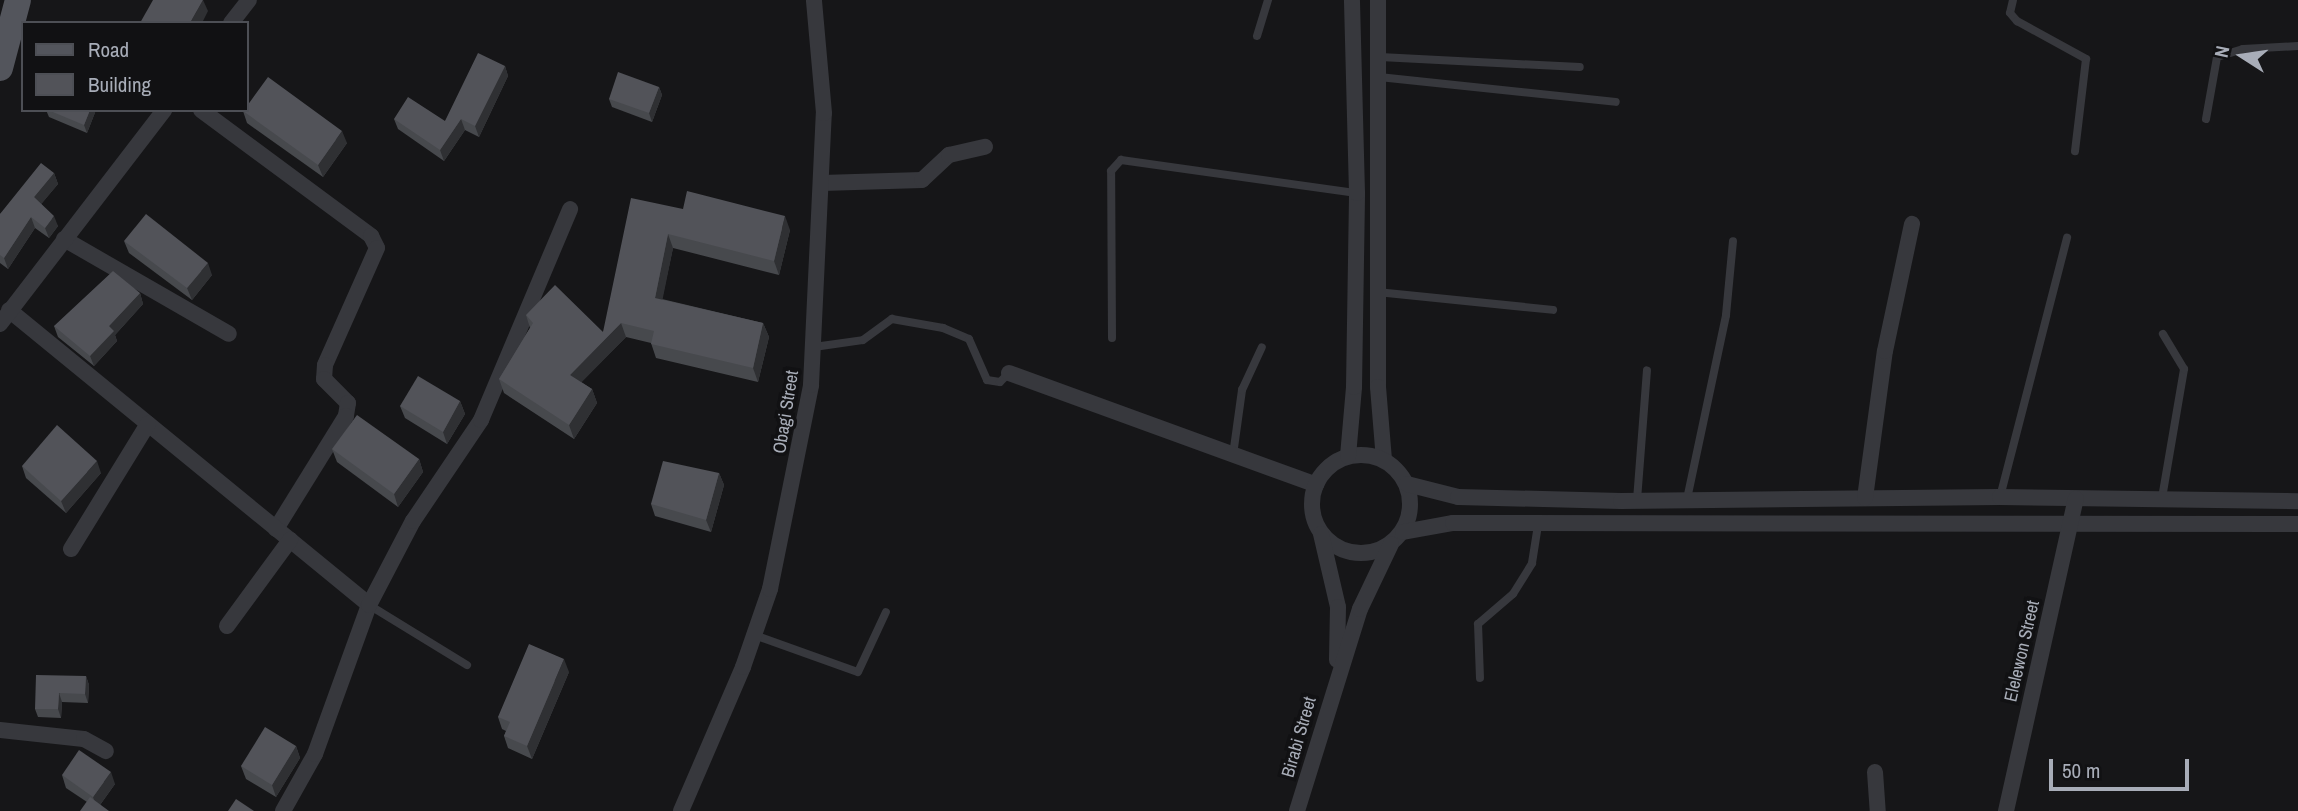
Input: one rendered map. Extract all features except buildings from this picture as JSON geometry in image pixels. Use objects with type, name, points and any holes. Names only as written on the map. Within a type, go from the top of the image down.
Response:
[{"type":"main road","points":[[0,68],[18,0]]},
{"type":"street","points":[[233,21],[249,0]]},
{"type":"street","name":"Obagi Street","points":[[681,811],[754,635],[790,504],[814,347],[822,183],[824,113],[814,0]]},
{"type":"street","points":[[1348,456],[1354,399],[1357,193],[1352,0]]},
{"type":"street","points":[[1378,0],[1378,387],[1384,460],[1407,484],[1458,497],[1637,500],[2000,497],[2298,501]]},
{"type":"street","points":[[162,112],[5,317],[148,424],[369,605]]},
{"type":"street","points":[[204,112],[371,236],[377,248],[325,365],[324,379],[348,403],[346,416],[276,529]]},
{"type":"street","points":[[822,183],[922,180],[949,155],[985,147]]},
{"type":"street","points":[[283,811],[315,754],[369,605],[413,521],[481,420],[570,209]]},
{"type":"street","points":[[1865,498],[1886,339],[1912,224]]},
{"type":"street","points":[[64,239],[229,334]]},
{"type":"street","points":[[1009,373],[1315,485]]},
{"type":"street","points":[[71,549],[148,424]]},
{"type":"street","points":[[1337,673],[1338,607],[1312,500],[1315,485],[1329,467],[1348,456],[1384,460]]},
{"type":"street","points":[[1337,673],[1360,609],[1410,508],[1407,484]]},
{"type":"street","name":"Elelewon Street","points":[[2006,811],[2076,499]]},
{"type":"street","points":[[1320,531],[1344,551],[1369,553],[1397,538],[1452,523],[2298,524]]},
{"type":"street","points":[[228,626],[290,540]]},
{"type":"street","name":"Birabi Street","points":[[1297,811],[1337,673]]},
{"type":"street","points":[[0,730],[84,738],[106,751]]},
{"type":"street","points":[[1875,772],[1878,811]]},
{"type":"lane","points":[[1257,36],[1268,0]]},
{"type":"lane","points":[[2013,0],[2010,13],[2017,21],[2086,59],[2075,151]]},
{"type":"lane","points":[[2206,119],[2217,57],[2243,49],[2298,46]]},
{"type":"lane","points":[[1380,57],[1580,67]]},
{"type":"lane","points":[[1379,77],[1616,102]]},
{"type":"lane","points":[[1112,338],[1111,171],[1121,160],[1357,193]]},
{"type":"lane","points":[[2000,497],[2067,237]]},
{"type":"lane","points":[[1687,499],[1726,315],[1733,241]]},
{"type":"lane","points":[[1377,292],[1553,310]]},
{"type":"lane","points":[[814,347],[863,340],[892,319],[943,328],[969,339],[987,380],[1000,382],[1009,373]]},
{"type":"lane","points":[[2162,498],[2184,369],[2163,334]]},
{"type":"lane","points":[[1233,455],[1242,390],[1262,347]]},
{"type":"lane","points":[[1637,500],[1647,370]]},
{"type":"lane","points":[[1480,678],[1478,624],[1513,594],[1532,563],[1538,524]]},
{"type":"lane","points":[[369,605],[467,665]]},
{"type":"lane","points":[[754,635],[858,673],[886,612]]}]
